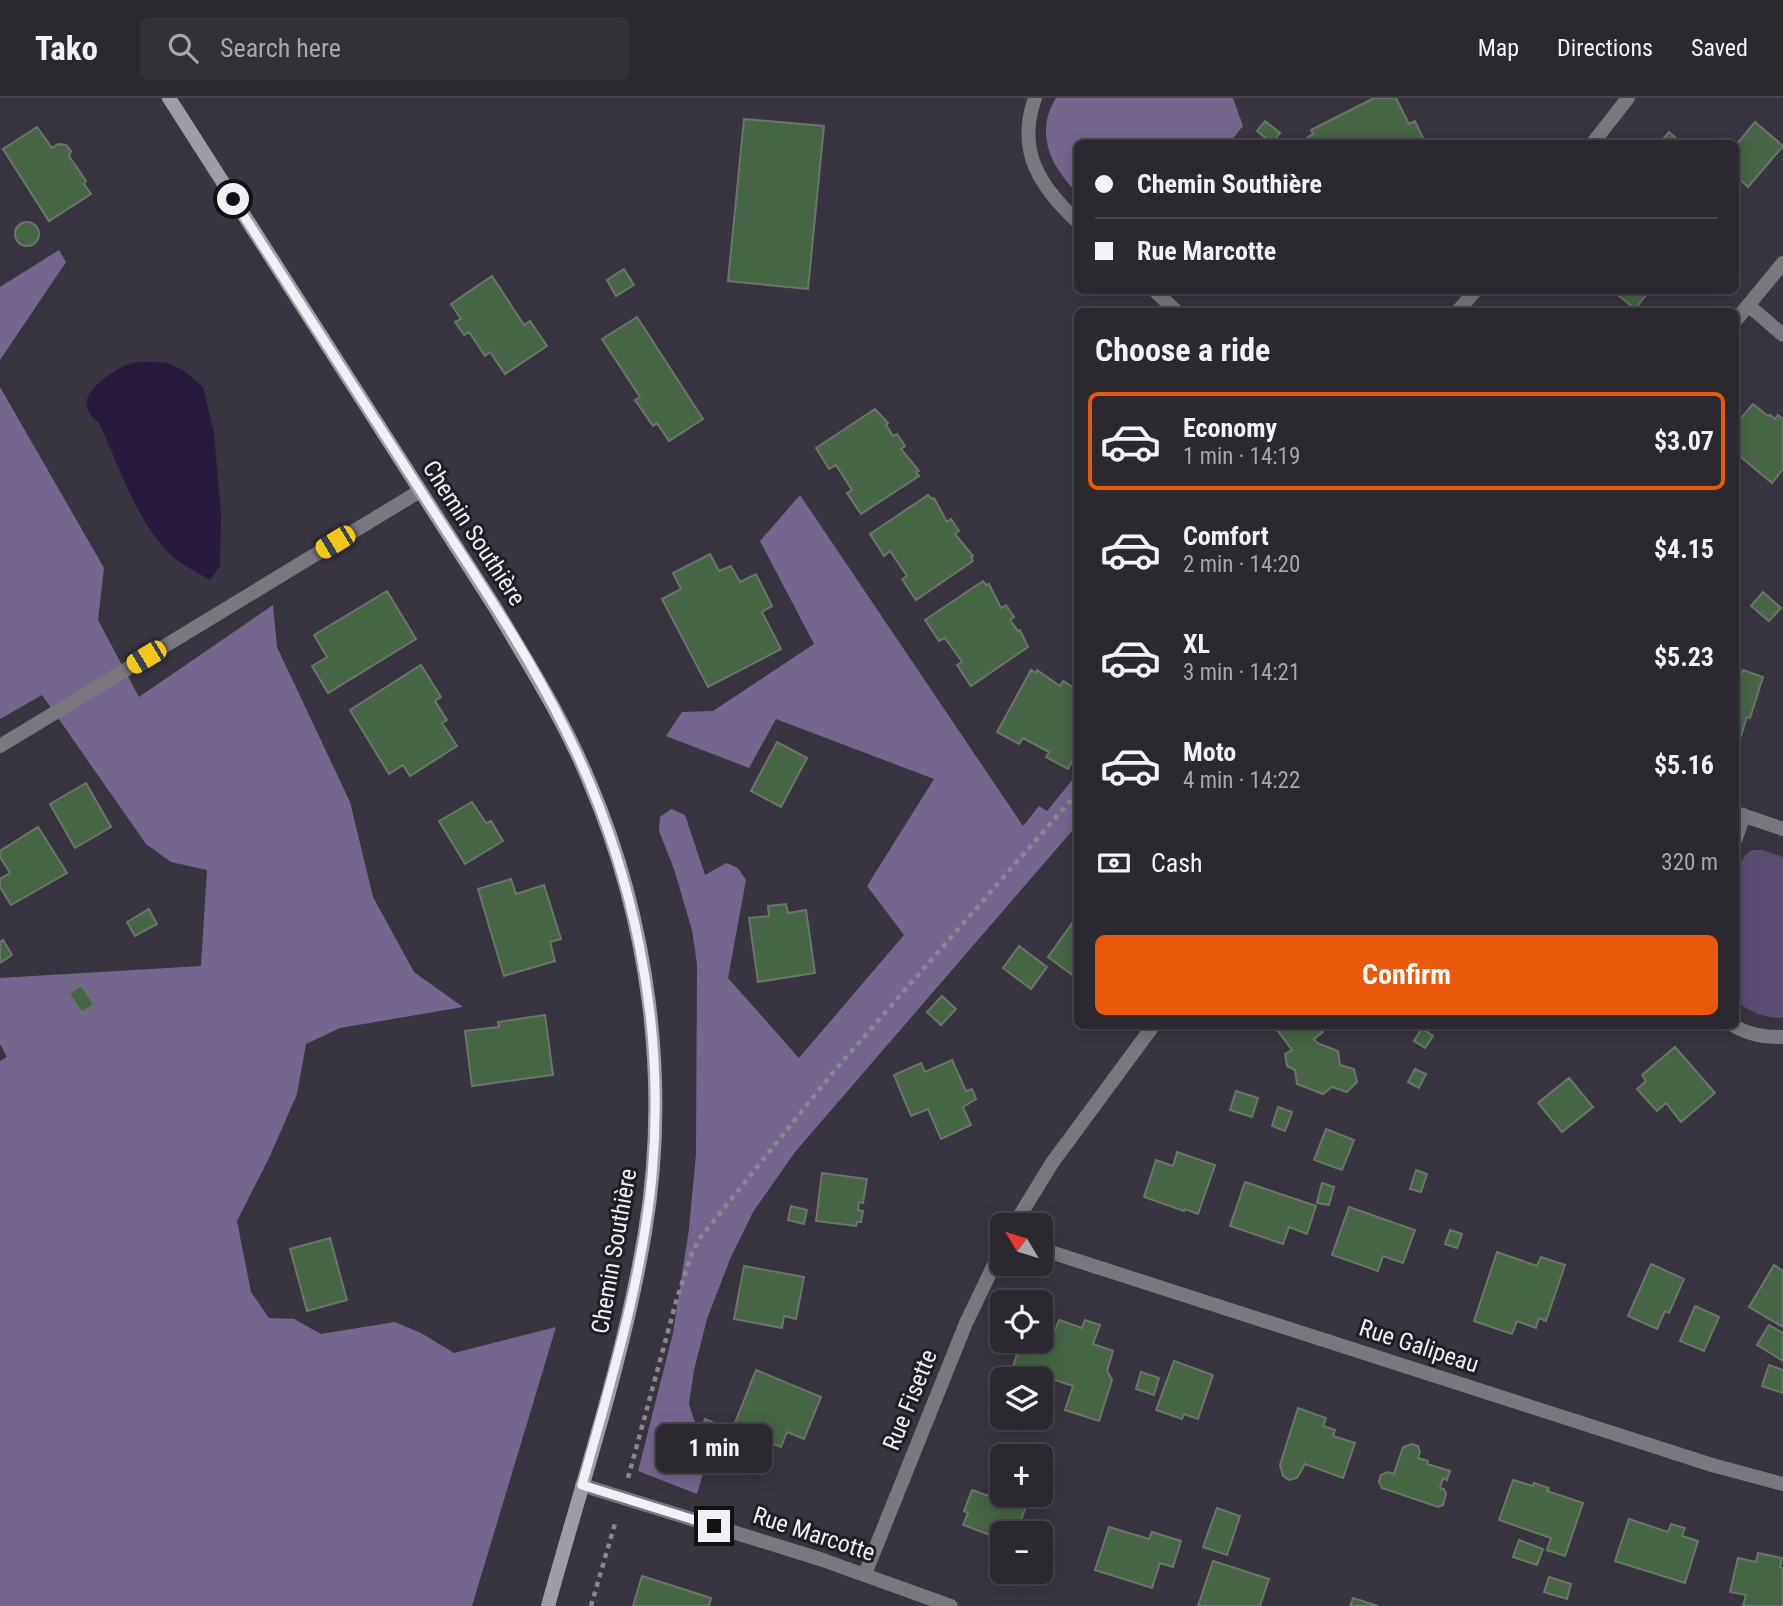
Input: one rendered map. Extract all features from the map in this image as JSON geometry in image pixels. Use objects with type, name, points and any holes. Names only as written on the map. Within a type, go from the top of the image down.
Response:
[{"type":"street","name":"Chemin Southière","points":[[169,98],[496,609],[565,729],[589,780],[627,889],[649,1002],[655,1116],[652,1174],[634,1287],[548,1606]]},
{"type":"street","points":[[1035,98],[1028,130],[1029,149],[1035,168],[1059,205],[1074,218]]},
{"type":"street","points":[[1595,140],[1628,98]]},
{"type":"street","points":[[1739,316],[1783,263]]},
{"type":"street","points":[[1158,294],[1173,308]]},
{"type":"street","points":[[1460,308],[1473,294]]},
{"type":"street","points":[[1748,305],[1783,335]]},
{"type":"street","points":[[1,742],[420,491]]},
{"type":"street","points":[[1740,814],[1783,829]]},
{"type":"street","points":[[1021,1213],[1052,1163],[1151,1029]]},
{"type":"street","points":[[1739,1029],[1764,1037],[1783,1037]]},
{"type":"street","name":"Rue Galipeau","points":[[1054,1253],[1712,1465],[1783,1484]]},
{"type":"street","name":"Rue Fisette","points":[[865,1574],[965,1323],[990,1272]]},
{"type":"street","name":"Rue Marcotte","points":[[582,1485],[865,1574],[951,1606]]},
{"type":"path","points":[[592,1606],[676,1302],[691,1255],[700,1238],[827,1080],[1074,797]]},
{"type":"shaded area","points":[[1056,98],[1233,98],[1243,126],[1231,140],[1074,140],[1074,190],[1060,173],[1049,149],[1046,124]]},
{"type":"shaded area","points":[[59,250],[66,262],[0,360],[0,287]]},
{"type":"shaded area","points":[[136,362],[165,362],[183,370],[203,387],[214,433],[221,514],[220,566],[210,580],[181,563],[154,535],[132,499],[99,423],[87,407],[87,400],[93,389],[120,368]]},
{"type":"shaded area","points":[[0,387],[104,568],[98,620],[139,697],[273,605],[277,647],[350,802],[373,897],[414,972],[463,1007],[340,1028],[306,1044],[297,1094],[237,1221],[251,1292],[269,1318],[294,1319],[321,1334],[395,1322],[421,1333],[454,1353],[556,1327],[472,1606],[0,1606],[0,1061],[7,1057],[0,1044],[0,978],[201,966],[207,870],[171,862],[146,844],[42,695],[0,719]]},
{"type":"shaded area","points":[[800,495],[1023,826],[1039,806],[1047,811],[1074,778],[1074,829],[795,1152],[753,1212],[730,1259],[707,1319],[694,1370],[689,1404],[707,1461],[697,1494],[638,1471],[673,1333],[689,1229],[696,1154],[697,964],[692,930],[674,869],[659,831],[660,817],[671,809],[685,815],[705,875],[726,863],[738,868],[746,880],[728,978],[799,1058],[904,935],[867,886],[934,779],[776,719],[749,768],[666,736],[682,712],[713,711],[814,644],[760,541]]},
{"type":"shaded area","points":[[1752,850],[1762,850],[1783,857],[1783,1018],[1758,1014],[1739,1003],[1739,866],[1745,855]]},
{"type":"building","points":[[1374,98],[1396,98],[1409,124],[1415,121],[1424,140],[1309,140],[1308,137],[1313,134],[1311,130]]},
{"type":"building","points":[[744,119],[824,126],[808,289],[728,281]]},
{"type":"building","points":[[1265,121],[1280,133],[1274,140],[1268,140],[1257,131]]},
{"type":"building","points":[[1755,122],[1783,146],[1748,187],[1739,179],[1739,141]]},
{"type":"building","points":[[37,127],[52,148],[58,144],[66,145],[71,151],[69,156],[86,181],[84,184],[91,194],[49,221],[3,149]]},
{"type":"building","points":[[1669,132],[1677,139],[1676,140],[1662,140]]},
{"type":"building","points":[[27,222],[38,229],[39,234],[32,245],[27,246],[16,239],[15,234],[22,223]]},
{"type":"building","points":[[624,269],[634,285],[616,296],[607,280]]},
{"type":"building","points":[[492,276],[524,325],[530,321],[547,346],[505,374],[490,352],[485,356],[469,332],[464,335],[455,322],[461,319],[451,304]]},
{"type":"building","points":[[1617,294],[1647,294],[1634,308]]},
{"type":"building","points":[[637,317],[703,419],[669,441],[657,423],[653,426],[635,400],[640,397],[602,339]]},
{"type":"building","points":[[1753,404],[1768,416],[1775,419],[1778,415],[1783,419],[1783,469],[1772,483],[1739,456],[1739,420]]},
{"type":"building","points":[[875,409],[888,423],[886,425],[893,436],[897,434],[905,446],[901,449],[919,471],[916,472],[919,476],[861,514],[847,493],[852,490],[836,465],[829,469],[816,448]]},
{"type":"building","points":[[928,495],[934,498],[947,522],[951,519],[959,531],[955,534],[973,556],[973,561],[916,600],[902,579],[907,576],[890,551],[884,556],[870,534]]},
{"type":"building","points":[[710,554],[719,571],[731,566],[740,582],[756,574],[772,606],[762,612],[781,649],[708,687],[662,599],[681,589],[673,573]]},
{"type":"building","points":[[983,581],[986,585],[989,584],[1001,608],[1006,605],[1014,617],[1010,620],[1018,631],[1020,630],[1028,647],[971,686],[957,665],[962,662],[945,638],[939,641],[925,620]]},
{"type":"building","points":[[387,591],[416,639],[328,693],[312,666],[327,657],[314,635]]},
{"type":"building","points":[[1763,592],[1781,608],[1769,621],[1751,606]]},
{"type":"building","points":[[421,665],[441,697],[435,701],[447,720],[442,723],[457,746],[410,776],[403,765],[389,774],[350,710]]},
{"type":"building","points":[[1031,670],[1036,673],[1037,670],[1060,686],[1063,681],[1074,688],[1074,758],[1068,769],[1046,757],[1049,752],[1023,738],[1019,744],[997,732]]},
{"type":"building","points":[[1743,670],[1763,677],[1750,718],[1747,717],[1741,736],[1739,736],[1739,681]]},
{"type":"building","points":[[777,742],[807,758],[781,807],[751,791]]},
{"type":"building","points":[[86,783],[111,827],[75,848],[50,804]]},
{"type":"building","points":[[472,802],[486,823],[491,821],[503,841],[465,864],[439,821]]},
{"type":"building","points":[[38,827],[67,873],[11,905],[0,887],[0,879],[10,873],[0,857],[0,851]]},
{"type":"building","points":[[511,879],[516,894],[544,885],[561,939],[550,942],[555,961],[504,976],[478,889]]},
{"type":"building","points":[[786,904],[788,913],[806,910],[815,973],[758,982],[749,918],[769,916],[768,906]]},
{"type":"building","points":[[149,909],[157,924],[135,936],[127,922]]},
{"type":"building","points":[[1073,922],[1074,976],[1048,957]]},
{"type":"building","points":[[3,940],[12,955],[0,963],[0,942]]},
{"type":"building","points":[[1019,946],[1047,967],[1031,989],[1003,968]]},
{"type":"building","points":[[81,985],[94,1004],[82,1013],[69,994]]},
{"type":"building","points":[[942,996],[956,1009],[941,1025],[927,1012]]},
{"type":"building","points":[[545,1015],[553,1075],[472,1086],[465,1031],[499,1027],[498,1022]]},
{"type":"building","points":[[1276,1029],[1320,1029],[1323,1032],[1314,1039],[1317,1043],[1338,1051],[1340,1065],[1354,1069],[1357,1082],[1347,1092],[1332,1087],[1323,1094],[1297,1084],[1295,1070],[1287,1066],[1285,1054],[1292,1050]]},
{"type":"building","points":[[1421,1029],[1433,1036],[1425,1048],[1414,1041]]},
{"type":"building","points":[[1675,1047],[1715,1093],[1681,1122],[1666,1103],[1657,1111],[1637,1089],[1646,1081],[1642,1075]]},
{"type":"building","points":[[952,1060],[966,1091],[972,1089],[976,1099],[963,1107],[971,1125],[941,1139],[928,1109],[911,1116],[894,1075],[921,1063],[925,1072]]},
{"type":"building","points":[[1415,1069],[1426,1074],[1419,1088],[1408,1082]]},
{"type":"building","points":[[1569,1078],[1593,1107],[1562,1132],[1538,1103]]},
{"type":"building","points":[[1236,1091],[1258,1098],[1252,1117],[1230,1110]]},
{"type":"building","points":[[1278,1107],[1292,1112],[1285,1131],[1272,1126]]},
{"type":"building","points":[[1326,1129],[1354,1140],[1342,1170],[1314,1160]]},
{"type":"building","points":[[1177,1152],[1215,1165],[1198,1214],[1144,1197],[1156,1160],[1173,1166]]},
{"type":"building","points":[[1416,1170],[1427,1174],[1421,1192],[1410,1189]]},
{"type":"building","points":[[822,1173],[867,1179],[863,1203],[859,1202],[858,1210],[863,1211],[861,1222],[857,1222],[856,1226],[816,1221]]},
{"type":"building","points":[[1245,1182],[1316,1206],[1307,1234],[1289,1227],[1283,1244],[1230,1226]]},
{"type":"building","points":[[1322,1183],[1334,1187],[1329,1205],[1317,1203]]},
{"type":"building","points":[[791,1206],[807,1210],[804,1224],[788,1220]]},
{"type":"building","points":[[1349,1207],[1415,1230],[1403,1263],[1383,1256],[1378,1271],[1332,1255]]},
{"type":"building","points":[[1450,1230],[1462,1234],[1457,1248],[1445,1244]]},
{"type":"building","points":[[330,1238],[347,1300],[307,1311],[290,1249]]},
{"type":"building","points":[[1497,1252],[1537,1266],[1541,1257],[1565,1265],[1546,1321],[1539,1318],[1536,1328],[1517,1321],[1512,1334],[1474,1321]]},
{"type":"building","points":[[1651,1264],[1684,1279],[1669,1313],[1665,1311],[1657,1329],[1628,1316]]},
{"type":"building","points":[[1774,1265],[1783,1271],[1783,1327],[1749,1307]]},
{"type":"building","points":[[744,1266],[804,1277],[796,1319],[784,1316],[782,1328],[734,1319]]},
{"type":"building","points":[[1695,1306],[1719,1317],[1704,1351],[1680,1341]]},
{"type":"building","points":[[1059,1320],[1082,1328],[1085,1320],[1100,1325],[1093,1344],[1113,1351],[1107,1371],[1112,1380],[1099,1421],[1065,1410],[1073,1386],[1053,1379],[1053,1367],[1013,1366],[1018,1353],[1053,1353]]},
{"type":"building","points":[[1769,1325],[1783,1333],[1783,1361],[1757,1345]]},
{"type":"building","points":[[1174,1361],[1213,1375],[1198,1419],[1184,1414],[1182,1419],[1156,1410]]},
{"type":"building","points":[[1769,1365],[1783,1370],[1783,1393],[1762,1386]]},
{"type":"building","points":[[756,1370],[821,1397],[804,1439],[787,1432],[781,1447],[733,1428]]},
{"type":"building","points":[[1141,1372],[1159,1378],[1154,1395],[1136,1389]]},
{"type":"building","points":[[1298,1408],[1326,1418],[1323,1426],[1335,1430],[1333,1436],[1355,1443],[1343,1478],[1305,1464],[1297,1478],[1289,1480],[1283,1476],[1280,1465]]},
{"type":"building","points":[[705,1419],[717,1424],[711,1437],[700,1433]]},
{"type":"building","points":[[1412,1444],[1418,1446],[1418,1458],[1428,1461],[1427,1464],[1450,1471],[1447,1480],[1443,1478],[1440,1488],[1444,1489],[1446,1494],[1443,1505],[1438,1507],[1382,1488],[1379,1482],[1381,1475],[1387,1472],[1394,1474],[1403,1447]]},
{"type":"building","points":[[1513,1480],[1533,1486],[1534,1483],[1549,1488],[1547,1491],[1583,1503],[1565,1556],[1547,1550],[1551,1538],[1499,1520]]},
{"type":"building","points":[[972,1490],[989,1496],[990,1493],[990,1507],[1026,1507],[1020,1521],[990,1521],[990,1535],[963,1525],[968,1513],[964,1511]]},
{"type":"building","points":[[1217,1508],[1240,1516],[1227,1555],[1203,1547]]},
{"type":"building","points":[[1629,1519],[1668,1532],[1671,1524],[1685,1528],[1682,1536],[1698,1541],[1685,1583],[1615,1561]]},
{"type":"building","points":[[1109,1527],[1149,1539],[1152,1532],[1181,1541],[1173,1567],[1160,1563],[1152,1588],[1095,1570]]},
{"type":"building","points":[[1519,1540],[1543,1549],[1537,1565],[1513,1557]]},
{"type":"building","points":[[1758,1553],[1782,1558],[1780,1567],[1783,1568],[1783,1606],[1743,1606],[1746,1595],[1730,1592],[1738,1558],[1756,1562]]},
{"type":"building","points":[[1213,1561],[1269,1579],[1260,1606],[1198,1606]]},
{"type":"building","points":[[642,1576],[711,1598],[709,1606],[633,1606]]},
{"type":"building","points":[[1549,1577],[1571,1584],[1567,1599],[1544,1592]]},
{"type":"building","points":[[1353,1598],[1378,1606],[1350,1606]]},
{"type":"route","points":[[233,199],[496,609],[537,678],[589,780],[610,834],[640,945],[649,1002],[655,1116],[652,1174],[634,1287],[582,1485],[714,1526]]}]
